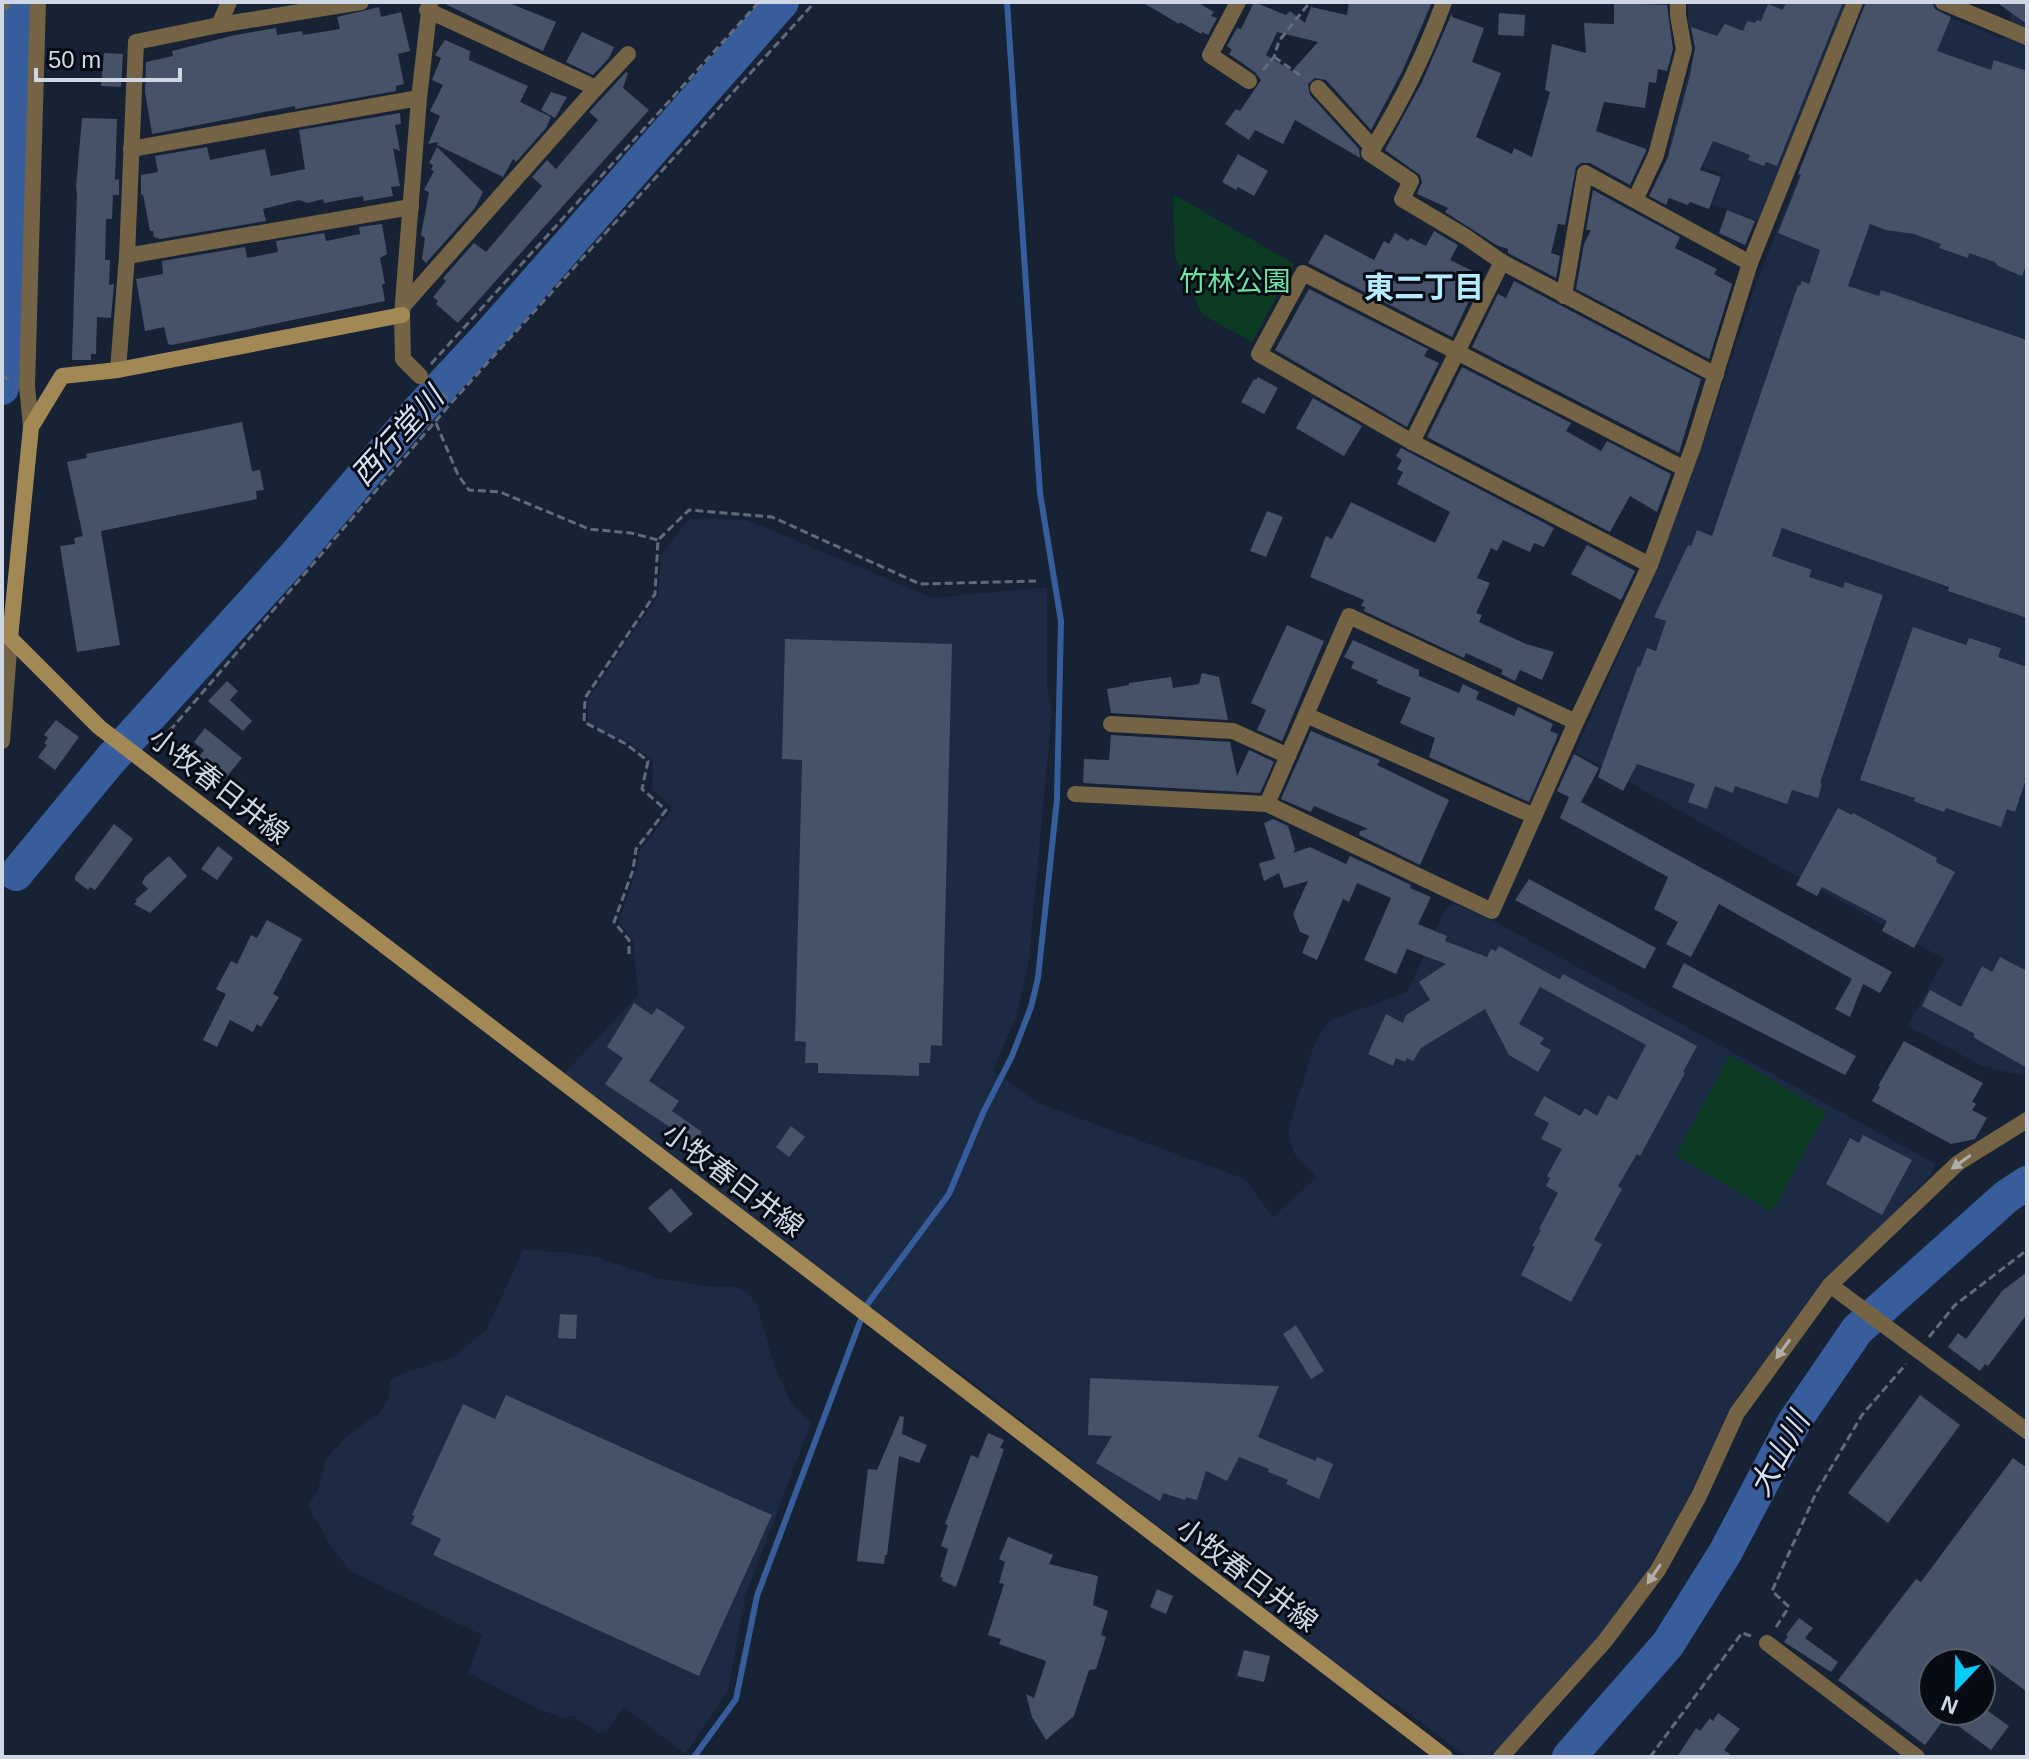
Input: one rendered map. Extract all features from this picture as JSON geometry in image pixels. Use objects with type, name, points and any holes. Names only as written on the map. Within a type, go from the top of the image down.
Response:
[{"type":"main road","points":[[6,634],[31,427],[62,376],[118,370],[402,311]]},
{"type":"main road","name":"小牧春日井線","points":[[6,634],[99,727],[1445,1757]]},
{"type":"street","points":[[31,427],[27,386],[38,2]]},
{"type":"street","points":[[219,25],[229,2]]},
{"type":"street","points":[[118,370],[127,256],[136,42],[330,5],[361,2]]},
{"type":"street","points":[[1238,2],[1210,55],[1249,81]]},
{"type":"street","points":[[1444,2],[1425,54],[1369,153],[1411,181],[1402,199],[1502,262],[1716,375]]},
{"type":"street","points":[[1635,200],[1656,155],[1684,49],[1678,2]]},
{"type":"street","points":[[1075,794],[1267,804],[1492,911],[1650,565],[1685,469],[1750,263],[1855,2]]},
{"type":"street","points":[[1949,3],[2027,37]]},
{"type":"street","points":[[420,376],[403,359],[402,311],[429,6],[596,88]]},
{"type":"street","points":[[402,311],[628,54]]},
{"type":"street","points":[[1318,88],[1373,148]]},
{"type":"street","points":[[131,149],[419,98]]},
{"type":"street","points":[[1564,296],[1585,173],[1750,263]]},
{"type":"street","points":[[127,256],[411,207]]},
{"type":"street","points":[[1412,442],[1502,262]]},
{"type":"street","points":[[1650,565],[1412,442],[1259,354],[1303,273],[1685,469]]},
{"type":"street","points":[[1267,804],[1349,616],[1576,722]]},
{"type":"street","points":[[2,741],[6,634]]},
{"type":"street","points":[[1306,715],[1534,816]]},
{"type":"street","points":[[1111,724],[1233,731],[1288,756]]},
{"type":"street","points":[[1501,1757],[1605,1641],[1658,1570],[1699,1496],[1737,1413],[1830,1285],[1958,1163],[2027,1120]]},
{"type":"street","points":[[1830,1285],[2027,1431]]},
{"type":"street","points":[[1767,1643],[1917,1757]]},
{"type":"path","points":[[452,402],[420,376],[759,2]]},
{"type":"path","points":[[144,761],[452,402],[815,2]]},
{"type":"path","points":[[1249,81],[1274,57],[1279,41],[1310,2]]},
{"type":"path","points":[[1274,57],[1318,88]]},
{"type":"path","points":[[436,423],[458,475],[469,490],[500,492],[589,529],[631,533],[658,540]]},
{"type":"path","points":[[629,954],[629,940],[614,922],[633,870],[636,849],[666,810],[642,789],[648,761],[626,744],[584,722],[585,698],[655,594],[658,540],[689,510],[772,517],[920,584],[1036,581]]},
{"type":"path","points":[[1650,1757],[1742,1633],[1767,1643],[1789,1607],[1772,1591],[1816,1493],[1862,1415],[1955,1305],[2027,1250]]},
{"type":"shaded area","points":[[1688,2],[1848,2],[1762,222],[1712,204],[1723,175],[1667,152],[1695,48],[1688,21]]},
{"type":"shaded area","points":[[1866,2],[1912,2],[2004,39],[2015,5],[2027,2],[2027,1077],[1982,1066],[1908,1026],[1944,959],[1575,752],[1657,570],[1758,279]]},
{"type":"shaded area","points":[[689,519],[747,520],[933,598],[1047,587],[1047,685],[1052,709],[1029,960],[1017,1014],[993,1071],[1040,1104],[1245,1179],[1273,1217],[1317,1177],[1294,1153],[1289,1136],[1314,1045],[1328,1021],[1407,992],[1446,908],[1455,904],[1496,922],[1934,1163],[1931,1175],[1811,1297],[1738,1397],[1675,1524],[1631,1597],[1508,1741],[1486,1757],[1467,1757],[1403,1709],[1350,1676],[974,1383],[859,1301],[565,1073],[638,995],[633,940],[619,922],[639,852],[673,808],[652,790],[653,760],[628,741],[616,739],[588,722],[588,699],[658,596],[661,555]]},
{"type":"shaded area","points":[[523,1250],[574,1253],[658,1278],[746,1291],[756,1302],[776,1371],[792,1404],[811,1423],[745,1597],[728,1691],[685,1754],[624,1707],[607,1731],[599,1733],[573,1716],[561,1717],[538,1709],[468,1673],[482,1635],[350,1571],[308,1506],[318,1490],[326,1458],[349,1434],[380,1413],[388,1400],[390,1380],[454,1357],[487,1329]]},
{"type":"green space","name":"竹林公園","points":[[1173,194],[1294,264],[1252,342],[1203,315],[1175,257]]},
{"type":"green space","points":[[1730,1055],[1826,1112],[1772,1212],[1676,1155]]},
{"type":"building","points":[[441,2],[507,2],[556,22],[543,51]]},
{"type":"building","points":[[1142,2],[1197,2],[1214,12],[1211,16],[1217,18],[1208,35],[1201,34]]},
{"type":"building","points":[[1254,2],[1286,15],[1290,11],[1305,23],[1311,7],[1347,15],[1349,2],[1432,2],[1402,72],[1371,130],[1326,80],[1315,78],[1308,84],[1310,95],[1359,149],[1360,158],[1295,120],[1283,144],[1255,130],[1249,140],[1225,124],[1236,109],[1240,111],[1261,80],[1255,72],[1229,54],[1232,50],[1227,46],[1237,28],[1241,29]],"holes":[[[1277,32],[1318,42],[1292,71],[1266,55]]]},
{"type":"building","points":[[1786,2],[1843,2],[1777,166],[1766,162],[1764,166],[1748,160],[1750,155],[1713,141],[1700,170],[1721,177],[1709,209],[1669,198],[1666,205],[1649,196],[1668,157],[1690,75],[1695,48],[1691,27],[1717,36],[1725,24],[1743,31],[1747,21],[1761,21],[1768,4],[1783,10]]},
{"type":"building","points":[[1866,2],[1932,2],[1935,9],[1951,17],[1937,51],[1991,70],[1994,60],[2027,71],[2027,263],[2022,276],[1969,253],[1968,258],[1939,248],[1941,244],[1914,234],[1870,224],[1848,286],[1879,296],[1881,290],[2027,340],[2027,618],[1782,528],[1772,556],[1812,570],[1809,577],[1843,588],[1845,582],[1883,595],[1820,783],[1818,798],[1792,790],[1787,804],[1735,786],[1733,793],[1715,786],[1707,809],[1688,802],[1695,784],[1637,764],[1623,791],[1598,777],[1638,666],[1647,648],[1656,651],[1666,621],[1654,617],[1697,530],[1712,536],[1798,285],[1802,281],[1809,284],[1820,250],[1778,233]]},
{"type":"building","points":[[1996,2],[2027,2],[2027,24]]},
{"type":"building","points":[[1614,3],[1667,5],[1673,49],[1667,71],[1658,69],[1656,83],[1649,82],[1645,108],[1604,102],[1596,131],[1646,151],[1630,185],[1590,163],[1581,163],[1576,167],[1565,225],[1558,224],[1551,253],[1560,256],[1556,278],[1508,253],[1508,249],[1498,246],[1445,212],[1448,208],[1417,194],[1422,182],[1420,175],[1385,150],[1422,82],[1452,13],[1452,17],[1484,28],[1472,62],[1501,73],[1476,137],[1512,154],[1514,148],[1532,157],[1550,92],[1545,90],[1552,44],[1586,53],[1584,23],[1614,24]]},
{"type":"building","points":[[379,7],[381,17],[401,12],[410,51],[398,54],[404,84],[396,86],[396,91],[295,109],[295,106],[152,134],[145,92],[146,62],[173,56],[172,51],[276,28],[277,35],[302,31],[303,35],[340,29],[337,17]]},
{"type":"building","points":[[1499,13],[1525,15],[1524,36],[1498,35]]},
{"type":"building","points":[[582,32],[614,47],[609,58],[593,75],[566,62]]},
{"type":"building","points":[[445,40],[470,51],[469,60],[528,86],[520,102],[551,117],[546,128],[516,162],[513,159],[503,177],[437,145],[438,142],[428,144],[440,116],[430,111],[443,85],[432,80],[441,58],[435,55]]},
{"type":"building","points":[[104,53],[123,54],[121,87],[101,86]]},
{"type":"building","points":[[626,72],[623,88],[649,110],[458,323],[436,304],[438,301],[433,297],[446,281],[443,278],[474,243],[486,252],[542,186],[532,177],[547,160],[556,169],[598,120],[589,112]]},
{"type":"building","points":[[551,92],[567,97],[555,118],[541,110]]},
{"type":"building","points":[[400,113],[401,124],[395,125],[400,151],[393,148],[400,186],[391,187],[393,196],[364,201],[363,196],[324,203],[323,199],[308,203],[299,200],[263,209],[266,221],[160,239],[150,231],[141,195],[141,175],[158,172],[155,156],[207,147],[210,160],[265,149],[271,176],[305,169],[299,130]]},
{"type":"building","points":[[82,118],[117,119],[115,180],[119,179],[119,195],[113,195],[112,219],[106,219],[105,260],[110,260],[109,285],[114,284],[111,318],[97,317],[96,354],[91,354],[91,360],[72,360],[76,187]]},
{"type":"building","points":[[437,147],[483,192],[475,208],[426,263],[422,259],[425,238],[421,235],[429,192],[424,190],[434,171],[429,163]]},
{"type":"building","points":[[1238,154],[1268,171],[1254,196],[1222,182]]},
{"type":"building","points":[[1593,190],[1680,237],[1675,248],[1717,269],[1714,274],[1732,284],[1709,359],[1576,289],[1584,244],[1591,230],[1586,230]]},
{"type":"building","points":[[1727,210],[1755,221],[1745,245],[1719,233]]},
{"type":"building","points":[[382,224],[387,254],[380,258],[385,301],[172,345],[168,344],[164,327],[145,331],[136,279],[163,274],[162,261],[245,247],[247,258],[278,252],[276,241],[324,233],[326,241],[360,234],[359,227]]},
{"type":"building","points":[[1434,231],[1458,245],[1450,260],[1481,275],[1452,337],[1308,263],[1325,234],[1374,260],[1384,241],[1389,244],[1395,233],[1426,246]]},
{"type":"building","points":[[1514,281],[1701,379],[1679,453],[1472,347],[1498,294],[1506,298]]},
{"type":"building","points":[[1309,289],[1428,349],[1424,356],[1439,363],[1407,427],[1275,350]]},
{"type":"building","points":[[1462,367],[1571,423],[1566,431],[1601,451],[1607,441],[1671,474],[1657,512],[1630,496],[1610,532],[1427,437]]},
{"type":"building","points":[[1258,377],[1278,388],[1264,414],[1241,402]]},
{"type":"building","points":[[1313,398],[1362,426],[1344,456],[1296,428]]},
{"type":"building","points":[[242,422],[252,471],[260,470],[264,490],[256,491],[257,499],[101,531],[120,645],[77,652],[60,546],[75,544],[74,538],[83,536],[67,462],[87,458],[86,454]]},
{"type":"building","points":[[1401,448],[1554,528],[1544,547],[1534,543],[1530,552],[1503,540],[1497,551],[1491,548],[1477,578],[1490,583],[1476,613],[1482,615],[1479,622],[1526,644],[1554,652],[1542,680],[1520,670],[1515,681],[1501,674],[1503,670],[1466,653],[1464,658],[1364,611],[1365,607],[1361,606],[1364,600],[1310,577],[1326,536],[1332,539],[1351,502],[1435,543],[1450,512],[1397,484],[1403,472],[1397,469],[1402,460],[1396,456]]},
{"type":"building","points":[[1267,511],[1283,517],[1266,557],[1250,551]]},
{"type":"building","points":[[1587,545],[1635,571],[1621,600],[1571,574]]},
{"type":"building","points":[[1287,625],[1324,641],[1282,741],[1257,730],[1266,710],[1251,703]]},
{"type":"building","points":[[1913,627],[1966,645],[1969,638],[2001,648],[1998,657],[2027,667],[2027,776],[2015,812],[2007,809],[2001,827],[1946,808],[1944,812],[1913,801],[1915,798],[1860,780]]},
{"type":"building","points":[[785,639],[952,644],[942,1046],[931,1045],[930,1063],[919,1063],[919,1076],[818,1073],[818,1063],[805,1063],[806,1042],[795,1041],[802,760],[782,759]]},
{"type":"building","points":[[1353,640],[1419,670],[1419,676],[1459,693],[1463,684],[1479,692],[1476,699],[1514,716],[1518,707],[1553,724],[1550,731],[1558,734],[1557,738],[1529,802],[1429,757],[1435,738],[1400,723],[1411,698],[1351,668],[1354,662],[1344,657]]},
{"type":"building","points":[[1202,673],[1219,677],[1228,720],[1111,713],[1107,689],[1171,677],[1173,688],[1199,684]]},
{"type":"building","points":[[227,681],[238,691],[230,700],[252,721],[243,731],[208,701]]},
{"type":"building","points":[[56,720],[79,737],[55,770],[38,757],[47,745],[44,743],[48,738],[44,735]]},
{"type":"building","points":[[205,728],[242,758],[224,780],[198,758],[204,750],[194,742]]},
{"type":"building","points":[[1311,731],[1380,760],[1377,765],[1449,800],[1420,865],[1359,835],[1360,831],[1368,829],[1314,806],[1311,812],[1281,799]]},
{"type":"building","points":[[1111,735],[1230,742],[1237,776],[1249,750],[1274,762],[1260,793],[1083,783],[1084,759],[1109,760]]},
{"type":"building","points":[[1574,754],[1599,768],[1581,802],[1892,972],[1880,993],[1863,984],[1850,1017],[1835,1009],[1852,979],[1719,904],[1691,957],[1666,944],[1678,922],[1654,909],[1668,877],[1560,818],[1569,797],[1557,791]]},
{"type":"building","points":[[1838,808],[1937,858],[1936,862],[1955,872],[1914,948],[1882,931],[1887,921],[1822,887],[1817,896],[1796,885]]},
{"type":"building","points":[[1273,819],[1288,826],[1295,849],[1293,853],[1310,847],[1346,864],[1350,856],[1431,897],[1418,924],[1447,936],[1445,941],[1487,957],[1491,949],[1496,951],[1499,946],[1555,977],[1560,979],[1563,974],[1697,1046],[1640,1156],[1637,1154],[1618,1186],[1622,1189],[1594,1240],[1602,1244],[1571,1302],[1521,1275],[1535,1247],[1532,1246],[1539,1229],[1558,1193],[1546,1186],[1550,1178],[1547,1176],[1562,1149],[1541,1139],[1549,1123],[1534,1115],[1544,1096],[1580,1116],[1585,1108],[1597,1116],[1608,1095],[1617,1100],[1646,1045],[1540,987],[1519,1024],[1544,1038],[1540,1044],[1551,1050],[1538,1072],[1509,1055],[1485,1009],[1421,1048],[1413,1061],[1396,1058],[1393,1066],[1368,1054],[1386,1014],[1403,1023],[1406,1015],[1430,1000],[1419,982],[1446,964],[1407,949],[1396,974],[1364,960],[1391,898],[1357,883],[1349,902],[1343,899],[1317,960],[1302,953],[1309,936],[1300,932],[1293,914],[1308,881],[1284,888],[1279,873],[1264,881],[1259,863],[1275,859],[1264,823]]},
{"type":"building","points":[[114,824],[133,839],[95,890],[90,887],[88,890],[75,880],[75,876]]},
{"type":"building","points":[[218,846],[233,858],[217,880],[201,869]]},
{"type":"building","points":[[169,856],[187,876],[150,913],[134,904],[135,900],[148,889],[142,883],[145,877]]},
{"type":"building","points":[[1529,879],[1656,948],[1645,969],[1515,900]]},
{"type":"building","points":[[267,920],[302,939],[273,994],[279,997],[261,1027],[257,1024],[253,1032],[230,1020],[217,1047],[203,1040],[226,994],[216,989],[231,961],[237,964],[251,935],[257,938]]},
{"type":"building","points":[[2000,957],[2027,971],[2027,1068],[1973,1037],[1975,1034],[1922,1006],[1930,990],[1961,1007],[1982,966],[1992,972]]},
{"type":"building","points":[[1684,963],[1856,1056],[1845,1075],[1672,987]]},
{"type":"building","points":[[634,1003],[652,1015],[657,1008],[685,1027],[649,1081],[679,1101],[672,1111],[702,1132],[694,1143],[605,1084],[623,1058],[607,1047]]},
{"type":"building","points":[[1904,1041],[1983,1083],[1972,1102],[1976,1104],[1972,1110],[1987,1118],[1975,1139],[1951,1144],[1872,1101]]},
{"type":"building","points":[[791,1126],[805,1137],[789,1157],[776,1147]]},
{"type":"building","points":[[1863,1135],[1912,1160],[1882,1215],[1826,1184],[1850,1138],[1859,1143]]},
{"type":"building","points":[[671,1188],[693,1214],[670,1233],[648,1208]]},
{"type":"building","points":[[2027,1272],[2027,1314],[1988,1366],[1985,1364],[1980,1371],[1948,1347],[1958,1333],[1966,1339],[2002,1291]]},
{"type":"building","points":[[560,1314],[577,1315],[576,1339],[558,1338]]},
{"type":"building","points":[[1296,1325],[1324,1371],[1311,1379],[1283,1334]]},
{"type":"building","points":[[1090,1378],[1279,1386],[1258,1437],[1316,1461],[1317,1457],[1333,1464],[1319,1499],[1286,1484],[1288,1480],[1268,1472],[1269,1469],[1239,1457],[1227,1481],[1206,1471],[1197,1500],[1186,1497],[1185,1500],[1163,1493],[1160,1501],[1096,1463],[1112,1436],[1088,1435]]},
{"type":"building","points":[[506,1395],[772,1515],[699,1676],[433,1555],[441,1539],[411,1524],[415,1516],[412,1515],[463,1404],[495,1419]]},
{"type":"building","points":[[1920,1395],[1960,1425],[1888,1523],[1848,1493]]},
{"type":"building","points":[[900,1416],[904,1417],[902,1434],[927,1445],[919,1463],[899,1456],[884,1564],[857,1561],[868,1469],[877,1470]]},
{"type":"building","points":[[988,1433],[1004,1440],[1000,1448],[1004,1449],[956,1587],[940,1577],[948,1549],[941,1546],[948,1525],[945,1524],[971,1455],[978,1458]]},
{"type":"building","points":[[2013,1458],[2027,1468],[2027,1692],[1997,1670],[1997,1647],[1917,1647],[1917,1727],[1938,1727],[1925,1745],[1838,1680],[1916,1579],[1921,1582]]},
{"type":"building","points":[[1008,1537],[1053,1555],[1049,1564],[1098,1576],[1093,1605],[1108,1611],[1101,1635],[1106,1637],[1096,1669],[1089,1670],[1074,1716],[1046,1740],[1032,1717],[1026,1694],[1034,1698],[1046,1661],[999,1644],[1001,1639],[988,1635],[1004,1584],[999,1583],[1005,1562],[999,1559]]},
{"type":"building","points":[[1157,1589],[1173,1596],[1166,1614],[1150,1607]]},
{"type":"building","points":[[1799,1618],[1813,1628],[1805,1638],[1838,1662],[1831,1672],[1784,1642]]},
{"type":"building","points":[[1244,1650],[1270,1656],[1264,1682],[1237,1676]]},
{"type":"building","points":[[1718,1713],[1740,1729],[1724,1750],[1731,1755],[1677,1757],[1696,1728],[1700,1731]]},
{"type":"building","points":[[1997,1717],[2009,1726],[1991,1750],[1960,1727],[1997,1727]]},
{"type":"waterway","points":[[2,388],[20,2]]},
{"type":"waterway","name":"西行堂川","points":[[16,874],[111,759],[293,558],[419,410],[489,335],[782,2]]},
{"type":"waterway","points":[[694,1757],[736,1699],[757,1596],[866,1306],[949,1194],[983,1113],[1012,1056],[1031,1007],[1038,978],[1057,799],[1061,621],[1040,493],[1007,2]]},
{"type":"waterway","name":"大山川","points":[[1569,1757],[1668,1644],[1725,1553],[1794,1422],[1857,1330],[2007,1196],[2027,1183]]},
{"type":"district","name":"東二丁目","points":[[1424,287]]}]
